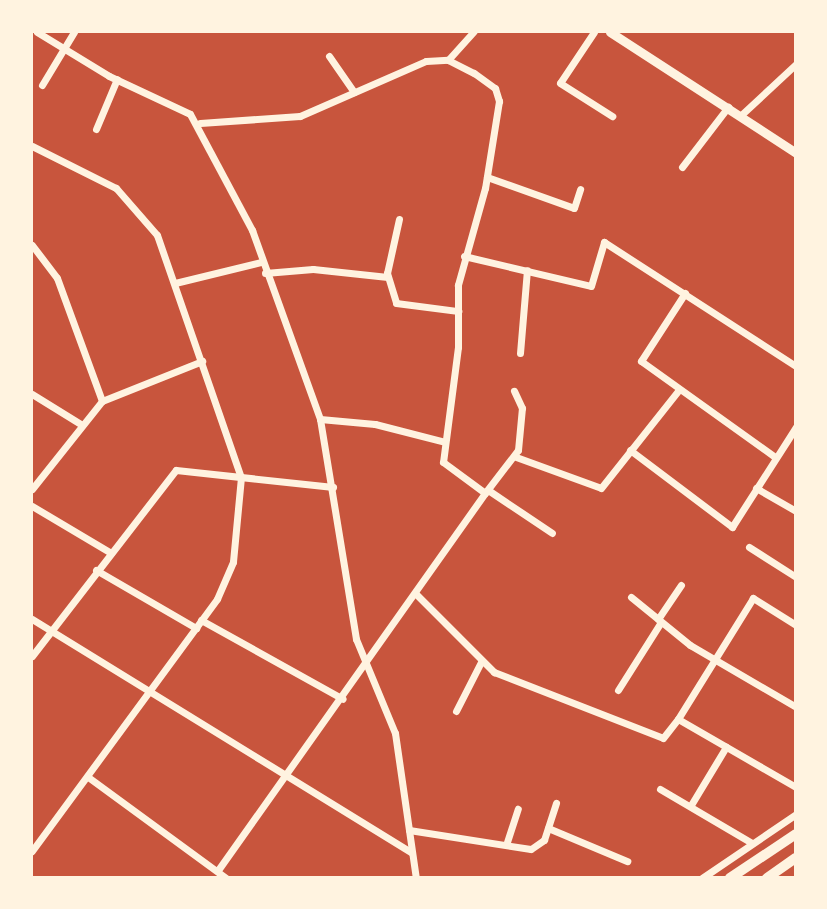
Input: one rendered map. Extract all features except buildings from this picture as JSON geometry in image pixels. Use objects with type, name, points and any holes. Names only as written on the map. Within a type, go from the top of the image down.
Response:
[{"type":"highway","points":[[730,877],[796,834]]},
{"type":"highway","points":[[767,877],[796,858]]},
{"type":"street","points":[[37,32],[65,51],[200,123],[300,116],[401,68],[448,60],[473,32]]},
{"type":"street","points":[[42,85],[65,51],[74,32]]},
{"type":"street","points":[[594,32],[559,83],[612,116]]},
{"type":"street","points":[[610,32],[796,153]]},
{"type":"street","points":[[330,56],[354,92]]},
{"type":"street","points":[[448,60],[495,88],[487,177],[464,256],[445,442],[447,470],[487,491],[552,533]]},
{"type":"street","points":[[740,116],[796,64]]},
{"type":"street","points":[[96,129],[117,79]]},
{"type":"street","points":[[682,167],[728,107]]},
{"type":"street","points":[[200,123],[261,262],[320,419],[356,639],[369,662],[395,733],[416,877]]},
{"type":"street","points":[[32,146],[126,195],[157,235],[241,477],[233,562],[201,621],[89,777],[32,851]]},
{"type":"street","points":[[487,177],[574,208],[580,189]]},
{"type":"street","points":[[399,219],[388,277],[396,303],[458,311]]},
{"type":"street","points":[[464,256],[591,286],[604,242],[796,366]]},
{"type":"street","points":[[32,245],[57,278],[102,401]]},
{"type":"street","points":[[175,283],[261,262]]},
{"type":"street","points":[[265,273],[313,269],[388,277]]},
{"type":"street","points":[[520,353],[527,270]]},
{"type":"street","points":[[685,293],[641,361],[678,391],[775,457]]},
{"type":"street","points":[[32,489],[102,401],[202,362]]},
{"type":"street","points":[[217,871],[343,699],[487,491],[516,457],[524,426],[514,391]]},
{"type":"street","points":[[516,457],[601,488],[678,391]]},
{"type":"street","points":[[32,394],[82,425]]},
{"type":"street","points":[[320,419],[375,424],[445,442]]},
{"type":"street","points":[[630,450],[732,527],[796,427]]},
{"type":"street","points":[[32,656],[176,470],[333,487]]},
{"type":"street","points":[[757,488],[796,511]]},
{"type":"street","points":[[32,506],[111,553]]},
{"type":"street","points":[[749,547],[796,577]]},
{"type":"street","points":[[96,570],[196,628]]},
{"type":"street","points":[[618,690],[681,586]]},
{"type":"street","points":[[415,593],[481,662],[663,738],[678,719],[753,598],[792,623],[796,612]]},
{"type":"street","points":[[631,597],[714,659],[796,707]]},
{"type":"street","points":[[32,619],[285,779],[412,853]]},
{"type":"street","points":[[201,621],[343,699]]},
{"type":"street","points":[[456,711],[481,662]]},
{"type":"street","points":[[678,719],[796,787]]},
{"type":"street","points":[[691,805],[726,747]]},
{"type":"street","points":[[89,777],[226,877]]},
{"type":"street","points":[[660,789],[691,805],[752,844]]},
{"type":"street","points":[[409,830],[507,842],[531,849],[544,840],[556,803]]},
{"type":"street","points":[[507,842],[518,809]]},
{"type":"street","points":[[702,877],[796,814]]},
{"type":"street","points":[[548,828],[626,861]]}]
